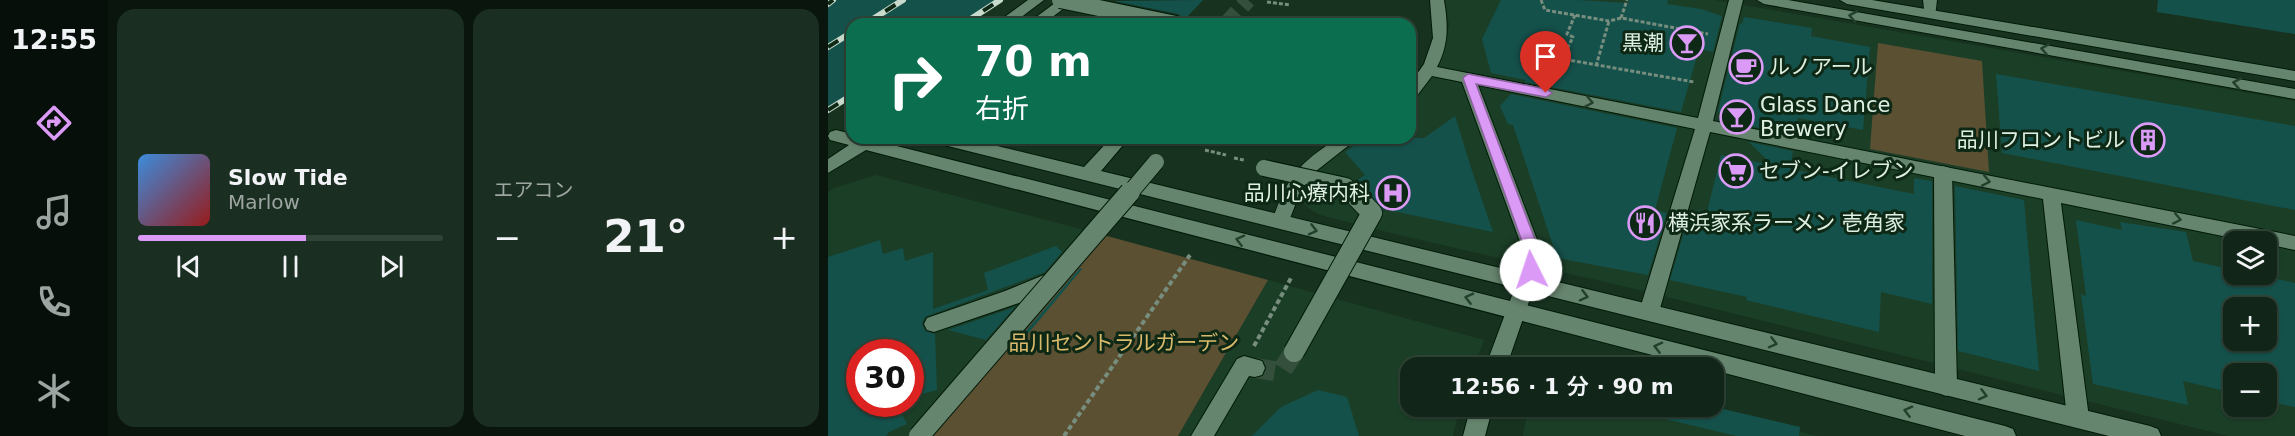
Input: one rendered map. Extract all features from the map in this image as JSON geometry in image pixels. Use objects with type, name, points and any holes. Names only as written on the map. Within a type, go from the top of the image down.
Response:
[{"type":"street","points":[[1011,18],[1038,0]]},
{"type":"street","points":[[1060,0],[1147,18]]},
{"type":"street","points":[[1042,18],[1068,0]]},
{"type":"street","points":[[1416,85],[1428,70],[1436,53],[1441,28],[1437,0]]},
{"type":"street","points":[[1649,312],[1704,125],[1736,0]]},
{"type":"street","points":[[1764,0],[2295,94]]},
{"type":"street","points":[[1847,0],[1930,7],[2295,76]]},
{"type":"street","points":[[1428,70],[2295,243]]},
{"type":"street","points":[[1468,78],[1535,258],[1518,311],[1499,357]]},
{"type":"street","points":[[828,167],[846,143]]},
{"type":"street","points":[[873,144],[2006,436]]},
{"type":"street","points":[[965,144],[2150,436]]},
{"type":"street","points":[[1088,174],[1116,144]]},
{"type":"street","points":[[1281,222],[1292,188],[1300,173],[1341,144]]},
{"type":"street","points":[[919,436],[1156,162]]},
{"type":"street","points":[[1264,168],[1346,186],[1372,213],[1294,352]]},
{"type":"street","points":[[1943,172],[1946,386]]},
{"type":"street","points":[[2050,194],[2078,418]]},
{"type":"street","points":[[934,324],[1012,297],[1056,278]]},
{"type":"street","points":[[1202,436],[1250,367]]},
{"type":"street","points":[[1474,436],[1479,417]]},
{"type":"path","points":[[1541,0],[1545,9],[1609,21],[1621,18],[1726,37]]},
{"type":"path","points":[[1621,18],[1627,0]]},
{"type":"path","points":[[1268,2],[1290,5]]},
{"type":"path","points":[[1562,60],[1573,37],[1568,34],[1575,15]]},
{"type":"path","points":[[1596,66],[1609,21]]},
{"type":"path","points":[[1523,89],[1542,57],[1714,85]]},
{"type":"path","points":[[1205,150],[1226,155]]},
{"type":"path","points":[[1064,436],[1190,255]]},
{"type":"path","points":[[1250,367],[1291,278]]},
{"type":"shaded area","points":[[1445,0],[1715,0],[2295,101],[2295,436],[2228,436],[1631,288],[1403,236],[1320,215],[1309,209],[1302,201],[1300,191],[1315,169],[1353,144],[1416,144],[1416,95],[1423,89],[1442,57],[1449,26]]},
{"type":"shaded area","points":[[876,175],[1096,233],[925,436],[828,436],[828,192]]},
{"type":"shaded area","points":[[1268,280],[1484,340],[1478,357],[1400,357],[1400,417],[1458,417],[1453,436],[1178,436]]},
{"type":"shaded area","points":[[1724,412],[1817,436],[1523,436],[1527,417],[1724,417]]},
{"type":"green space","points":[[1878,43],[1982,61],[1989,172],[1870,149]]},
{"type":"green space","name":"品川セントラルガーデン","points":[[1096,233],[1268,280],[1178,436],[925,436]]},
{"type":"building","points":[[828,0],[1004,0],[976,18],[846,18],[846,101],[828,112]]},
{"type":"building","points":[[1203,0],[1186,18],[1178,14],[1114,1]]},
{"type":"building","points":[[1501,0],[1578,0],[1628,3],[1629,0],[1668,0],[1667,4],[1701,9],[1722,16],[1713,52],[1699,49],[1681,112],[1524,82],[1526,80],[1491,73],[1482,39]]},
{"type":"building","points":[[2158,0],[2295,0],[2295,34],[2157,12]]},
{"type":"building","points":[[1744,17],[1812,28],[1811,36],[1870,47],[1863,130],[1798,118],[1796,135],[1729,122],[1718,111],[1740,23],[1742,24]]},
{"type":"building","name":"品川フロントビル","points":[[1996,74],[2295,126],[2295,210],[2002,153]]},
{"type":"building","points":[[1511,94],[1677,128],[1655,210],[1667,213],[1648,275],[1557,258],[1513,125],[1508,124],[1500,106]]},
{"type":"building","points":[[1455,116],[1493,232],[1383,209],[1356,181],[1365,175],[1345,152],[1357,144],[1416,144],[1416,138],[1424,138]]},
{"type":"building","points":[[1749,142],[1793,151],[1790,169],[1914,194],[1914,178],[1932,181],[1932,304],[1881,292],[1879,332],[1746,300],[1747,297],[1670,280],[1688,218],[1696,219],[1698,210],[1707,212],[1721,155],[1772,165]]},
{"type":"building","points":[[1955,186],[2024,200],[2039,371],[1958,351]]},
{"type":"building","points":[[2076,220],[2122,230],[2120,222],[2186,232],[2193,261],[2223,268],[2223,285],[2277,285],[2277,279],[2295,283],[2295,407],[2277,403],[2277,363],[2223,363],[2223,390],[2183,381],[2188,405],[2093,384],[2081,294],[2086,296]]},
{"type":"building","points":[[880,240],[883,254],[903,248],[905,261],[933,252],[933,309],[988,290],[984,273],[1056,246],[1062,252],[1045,272],[925,317],[922,323],[925,331],[935,334],[937,390],[924,393],[924,339],[846,339],[846,417],[904,417],[907,424],[889,432],[886,436],[828,436],[828,257]]},
{"type":"building","points":[[1080,268],[1082,269],[1016,348],[1012,347]]},
{"type":"building","points":[[1015,307],[986,340],[948,330]]},
{"type":"building","points":[[1318,390],[1347,397],[1359,436],[1252,436],[1281,407]]},
{"type":"building","points":[[1724,409],[1800,427],[1799,436],[1737,436],[1656,417],[1724,417]]},
{"type":"tunnel","points":[[1232,18],[1248,0]]},
{"type":"tunnel","points":[[1255,368],[1281,372],[1294,352]]},
{"type":"railway","points":[[828,4],[833,0]]},
{"type":"railway","points":[[874,18],[903,0]]},
{"type":"railway","points":[[972,18],[1000,0]]},
{"type":"railway","points":[[828,47],[846,36]]},
{"type":"railway","points":[[828,110],[846,99]]},
{"type":"place","name":"黒潮","points":[[1687,43]]},
{"type":"place","name":"ルノアール","points":[[1746,67]]},
{"type":"place","name":"Glass Dance Brewery","points":[[1737,117]]},
{"type":"place","name":"品川フロントビル","points":[[2148,140]]},
{"type":"place","name":"セブン-イレブン","points":[[1736,171]]},
{"type":"place","name":"品川心療内科","points":[[1393,193]]},
{"type":"place","name":"横浜家系ラーメン 壱角家","points":[[1645,223]]},
{"type":"route","points":[[1531,270],[1535,258],[1468,78],[1546,93]]}]
